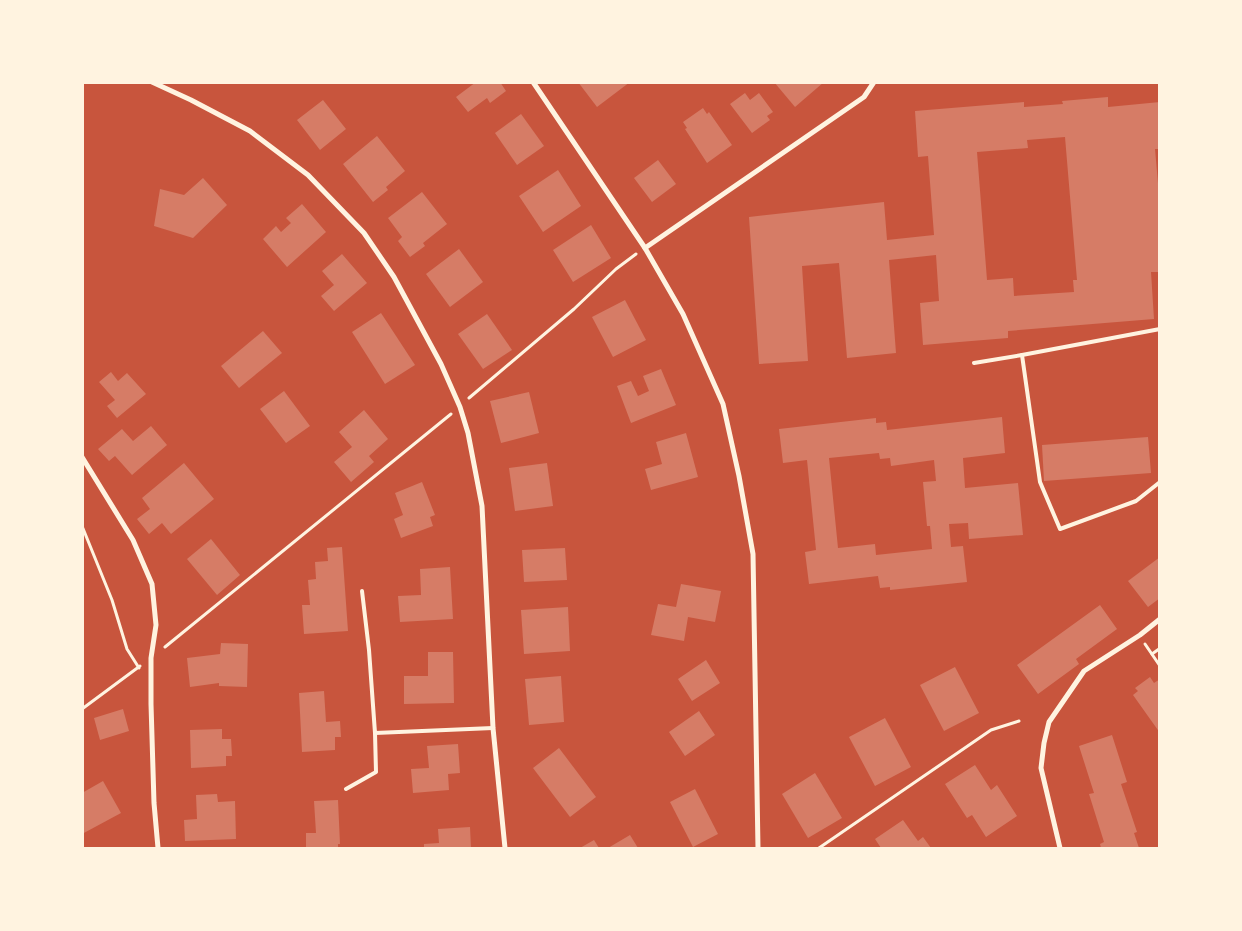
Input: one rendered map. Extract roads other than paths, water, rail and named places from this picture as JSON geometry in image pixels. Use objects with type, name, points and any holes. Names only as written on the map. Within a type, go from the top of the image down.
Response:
[{"type":"street","points":[[152,82],[191,100],[250,132],[308,175],[364,233],[394,278],[441,364],[460,407],[468,433],[482,506],[492,728],[505,848]]},
{"type":"street","points":[[533,82],[645,248],[683,314],[722,404],[739,476],[753,554],[758,848]]},
{"type":"street","points":[[645,248],[864,97],[874,82]]},
{"type":"street","points":[[82,457],[133,540],[152,584],[156,625],[151,658],[154,794],[158,848]]},
{"type":"street","points":[[1060,848],[1041,768],[1049,722],[1084,671],[1140,635],[1160,619]]},
{"type":"lane","points":[[974,363],[1160,329]]},
{"type":"lane","points":[[1022,355],[1040,482],[1060,529],[1136,501],[1160,482]]},
{"type":"lane","points":[[346,789],[376,772],[369,650],[362,591]]},
{"type":"lane","points":[[375,733],[492,728]]}]
